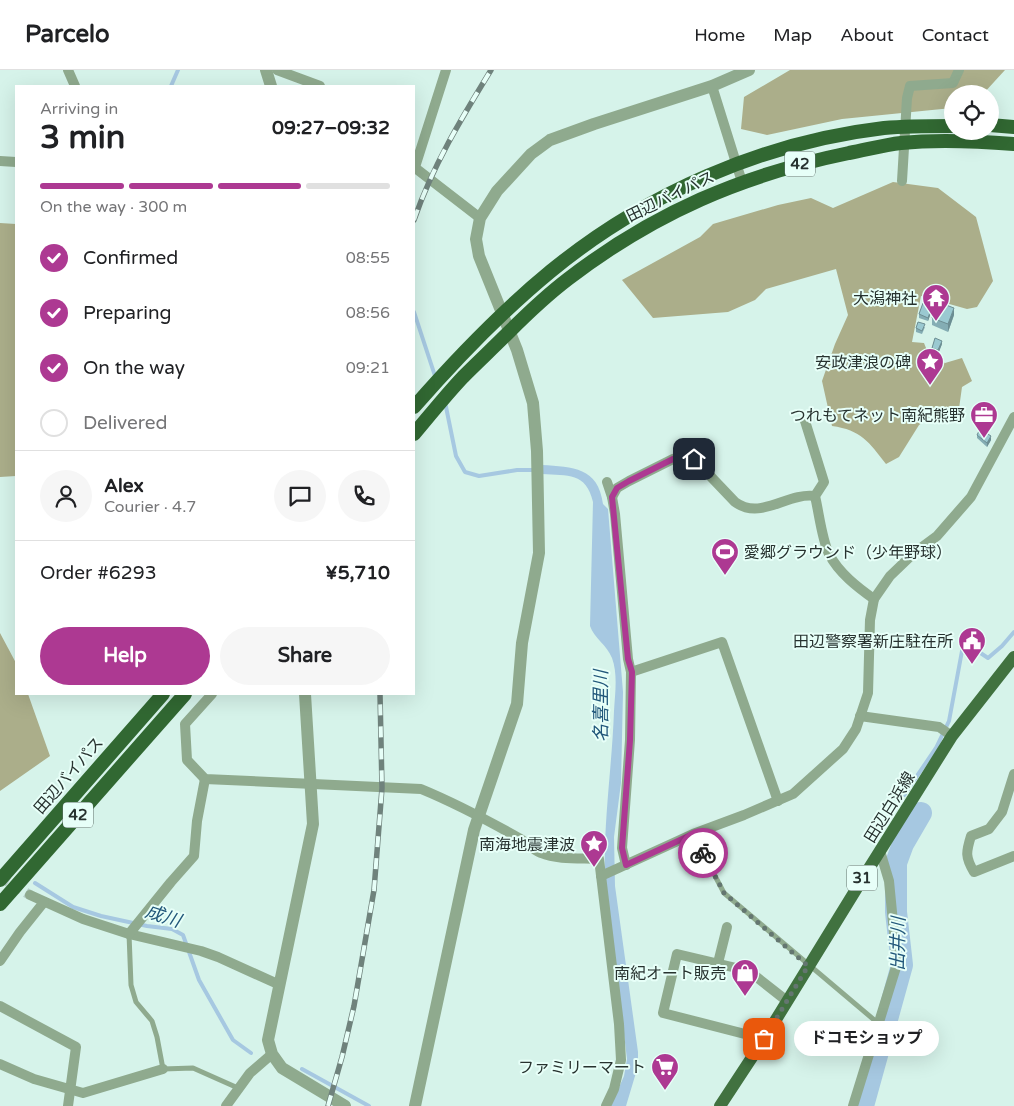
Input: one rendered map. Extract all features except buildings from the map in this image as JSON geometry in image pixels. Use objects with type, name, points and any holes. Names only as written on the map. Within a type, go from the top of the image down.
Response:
[{"type":"highway","name":"田辺バイパス","points":[[415,406],[511,306],[551,270],[646,206],[689,184],[736,164],[807,142],[884,128],[944,126]]},
{"type":"highway","points":[[999,126],[1014,127]]},
{"type":"highway","name":"田辺バイパス","points":[[415,433],[462,378],[536,306],[604,252],[672,212],[712,193],[807,162],[900,143],[972,140],[1014,144]]},
{"type":"highway","name":"田辺バイパス","points":[[0,880],[162,695]]},
{"type":"highway","name":"田辺バイパス","points":[[0,904],[183,695]]},
{"type":"main road","name":"田辺白浜線","points":[[720,1106],[764,1039],[952,736],[1014,657]]},
{"type":"street","points":[[68,70],[75,85]]},
{"type":"street","points":[[266,70],[271,85]]},
{"type":"street","points":[[277,70],[317,85]]},
{"type":"street","points":[[415,164],[446,70]]},
{"type":"street","points":[[415,1106],[478,816],[517,704],[522,644],[539,553],[537,456],[533,404],[517,350],[479,256],[476,239],[480,218],[497,191],[532,154],[550,140],[712,86],[749,70]]},
{"type":"street","points":[[902,180],[907,98],[910,86],[953,83],[959,70]]},
{"type":"street","points":[[712,86],[742,182]]},
{"type":"street","points":[[0,160],[15,162]]},
{"type":"street","points":[[415,168],[480,218]]},
{"type":"street","points":[[602,875],[693,834],[793,794],[843,749],[856,729],[868,693],[870,620],[874,599],[890,576],[914,553],[937,536],[971,497],[1014,417]]},
{"type":"street","points":[[805,421],[824,482],[815,496],[829,553],[849,580],[874,599]]},
{"type":"street","points":[[612,497],[617,488],[629,481],[673,459],[683,457],[694,459],[742,507],[759,509],[799,496],[815,496]]},
{"type":"street","points":[[606,482],[612,497],[628,659],[632,672],[630,740],[622,848],[624,866]]},
{"type":"street","points":[[632,672],[722,642],[778,800]]},
{"type":"street","points":[[211,695],[185,724],[184,734],[186,760],[205,779],[422,789],[447,799],[521,839],[541,853],[564,858],[599,859],[620,1024],[621,1060],[614,1089],[606,1106]]},
{"type":"street","points":[[305,695],[313,824],[268,1040],[272,1054],[282,1068],[345,1106]]},
{"type":"street","points":[[860,716],[939,728],[952,736]]},
{"type":"street","points":[[1014,774],[1002,812],[989,829],[971,836],[966,851],[968,862],[974,872],[1014,856]]},
{"type":"street","points":[[129,934],[194,856],[197,821],[205,779]]},
{"type":"street","points":[[854,1106],[897,964],[889,881],[880,851]]},
{"type":"street","points":[[30,895],[83,919],[129,934],[201,951],[218,957],[280,985]]},
{"type":"street","points":[[0,961],[44,902]]},
{"type":"street","points":[[718,963],[727,927]]},
{"type":"street","points":[[764,1039],[663,1013],[677,954],[749,971],[787,1001]]},
{"type":"street","points":[[0,1006],[76,1047],[68,1106]]},
{"type":"street","points":[[226,1106],[250,1073],[272,1054]]},
{"type":"street","points":[[0,1064],[34,1079],[83,1093],[163,1068]]},
{"type":"lane","points":[[693,834],[724,893],[879,1025]]},
{"type":"lane","points":[[129,934],[131,985],[136,1002],[152,1021],[163,1068],[193,1068],[238,1088]]},
{"type":"green space","points":[[790,70],[1005,70],[991,85],[944,85],[944,109],[842,119],[767,135],[741,129],[744,97]]},
{"type":"green space","points":[[893,182],[938,188],[976,217],[993,281],[977,307],[967,309],[921,296],[912,342],[924,343],[928,353],[945,363],[962,358],[972,381],[962,387],[957,423],[934,414],[919,425],[899,457],[886,464],[864,438],[842,428],[832,426],[822,381],[848,315],[836,269],[766,289],[755,300],[728,312],[653,318],[622,280],[700,237],[713,224],[778,205],[811,198],[833,208]]},
{"type":"green space","points":[[0,223],[15,224],[15,476],[0,477]]},
{"type":"green space","points":[[0,633],[15,661],[15,695],[28,695],[50,756],[0,791]]},
{"type":"water","points":[[542,465],[574,468],[590,476],[596,483],[603,504],[608,509],[623,692],[621,783],[614,837],[615,886],[638,1052],[638,1066],[626,1106],[611,1106],[624,1076],[627,1059],[605,880],[605,838],[616,677],[610,653],[594,634],[590,626],[593,502],[590,492],[581,480],[568,476],[542,474]]},
{"type":"water","points":[[881,1030],[886,1034],[868,1106],[857,1106]]},
{"type":"waterway","name":"名喜里川","points":[[171,85],[178,70]]},
{"type":"waterway","name":"名喜里川","points":[[415,315],[436,379]]},
{"type":"waterway","name":"名喜里川","points":[[445,402],[456,456],[465,472],[479,476],[517,470],[536,470]]},
{"type":"waterway","name":"出井川","points":[[904,795],[936,748],[949,721],[962,651],[967,644],[988,658],[1014,632]]},
{"type":"waterway","name":"出井川","points":[[863,1106],[902,965],[896,912],[896,863],[903,844],[921,813]]},
{"type":"waterway","name":"成川","points":[[35,883],[73,907],[101,916],[147,926],[172,929],[183,935],[199,980],[233,1040],[251,1053]]},
{"type":"waterway","name":"成川","points":[[302,1069],[369,1106]]},
{"type":"tunnel","points":[[0,877],[30,895]]},
{"type":"railway","points":[[415,218],[430,180],[458,124],[491,70]]},
{"type":"railway","points":[[328,1106],[354,1006],[374,890],[382,788],[380,695]]},
{"type":"way so far","points":[[703,853],[724,893],[808,966],[764,1039]]},
{"type":"place","name":"大潟神社","points":[[936,322]]},
{"type":"place","name":"安政津浪の碑","points":[[930,386]]},
{"type":"place","name":"つれもてネット南紀熊野","points":[[984,439]]},
{"type":"place","name":"愛郷グラウンド（少年野球）","points":[[725,576]]},
{"type":"place","name":"田辺警察署新庄駐在所","points":[[972,665]]},
{"type":"place","name":"南海地震津波","points":[[594,868]]},
{"type":"place","name":"南紀オート販売","points":[[745,997]]},
{"type":"place","name":"ドコモショップ","points":[[764,1039]]},
{"type":"place","name":"ファミリーマート","points":[[665,1091]]},
{"type":"route","points":[[694,459],[683,457],[673,459],[617,488],[612,497],[628,659],[632,672],[630,740],[622,848],[626,865],[693,834],[703,853]]}]
